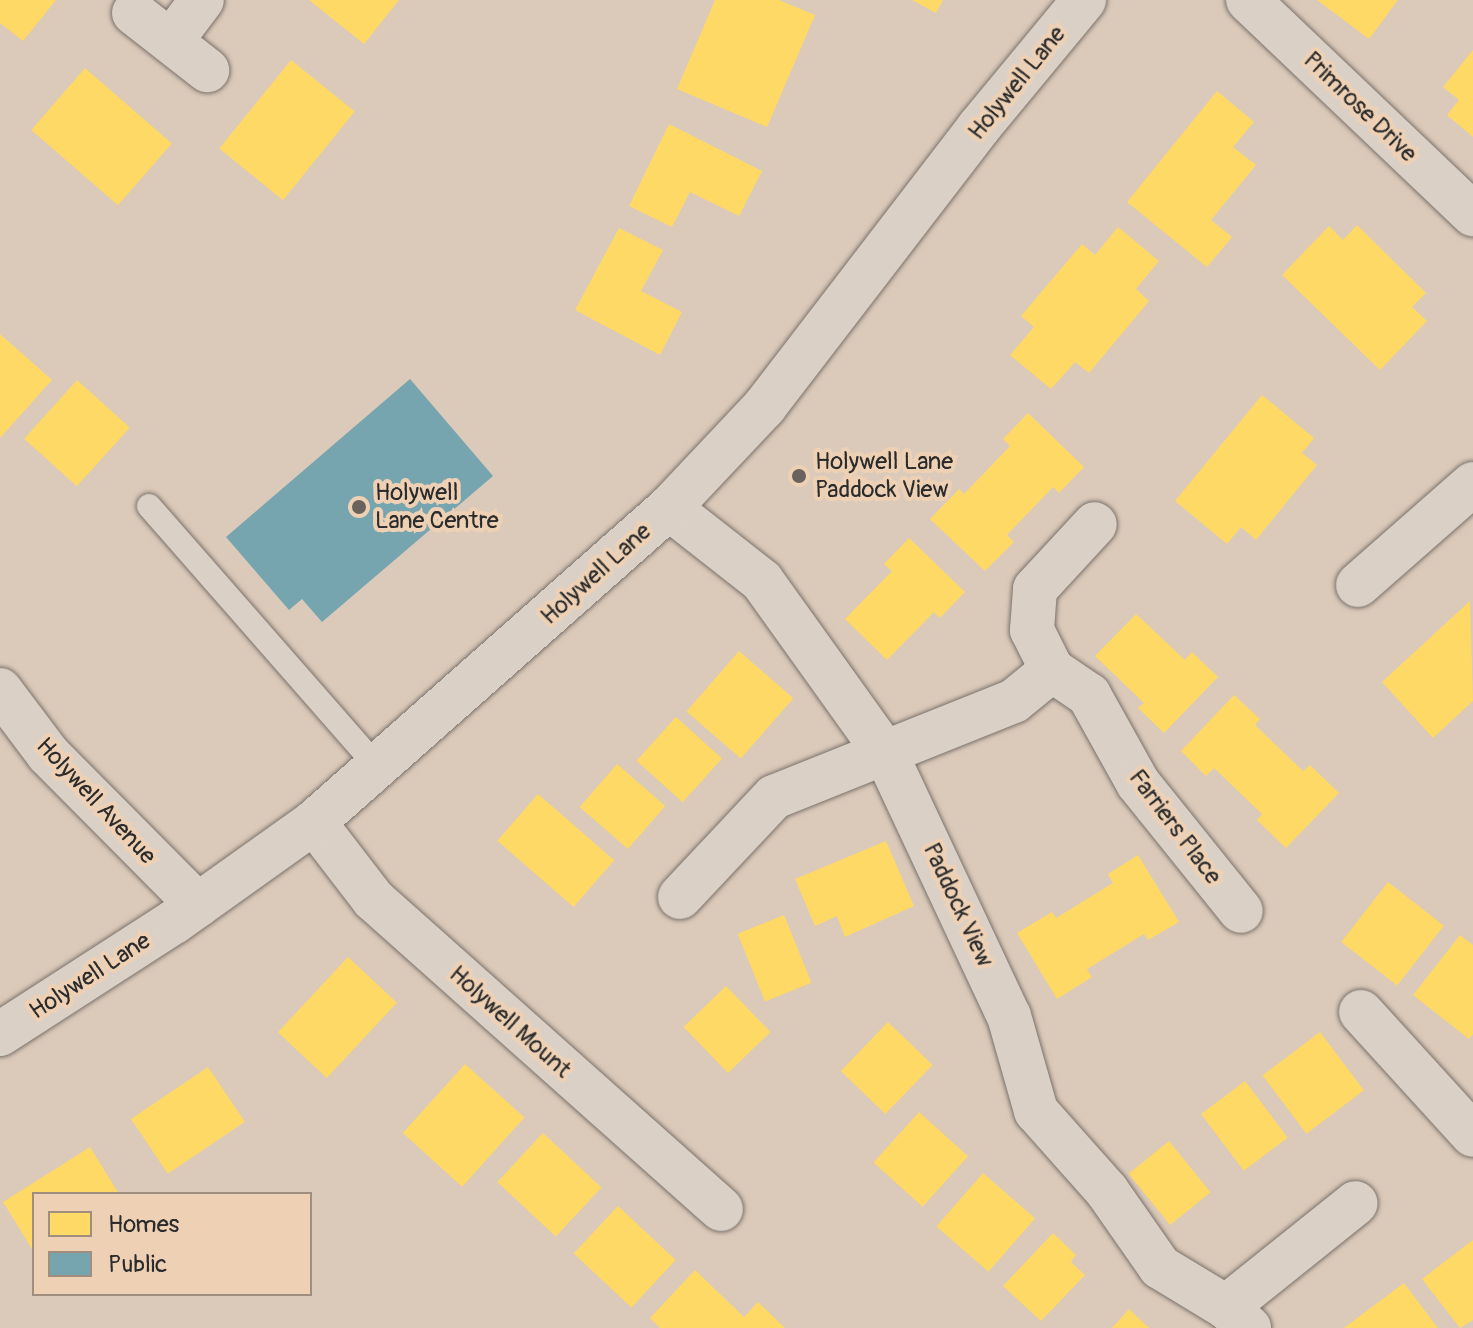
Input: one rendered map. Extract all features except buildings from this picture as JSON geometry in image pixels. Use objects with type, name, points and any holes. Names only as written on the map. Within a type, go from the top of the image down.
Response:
[{"type":"street","points":[[171,41],[202,0]]},
{"type":"street","name":"Holywell Lane","points":[[0,1034],[198,905],[314,822],[669,508],[765,406],[979,127],[1084,0]]},
{"type":"street","name":"Primrose Drive","points":[[1248,0],[1473,214]]},
{"type":"street","points":[[134,13],[207,70]]},
{"type":"street","points":[[1358,585],[1473,484]]},
{"type":"street","name":"Paddock View","points":[[669,508],[762,581],[886,754],[1009,1016],[1036,1111],[1107,1191],[1160,1267],[1238,1318],[1356,1203]]},
{"type":"street","name":"Farriers Place","points":[[1095,524],[1035,589],[1032,630],[1052,670],[1089,695],[1138,783],[1241,911]]},
{"type":"street","points":[[680,897],[774,797],[1014,701],[1052,670]]},
{"type":"street","name":"Holywell Avenue","points":[[0,690],[48,754],[198,905]]},
{"type":"street","name":"Holywell Mount","points":[[314,822],[373,899],[721,1209]]},
{"type":"street","points":[[1361,1012],[1473,1135]]},
{"type":"lane","points":[[149,506],[378,768]]},
{"type":"place","name":"Holywell Lane Paddock View","points":[[799,476]]},
{"type":"place","name":"Holywell Lane Centre","points":[[359,507]]}]
